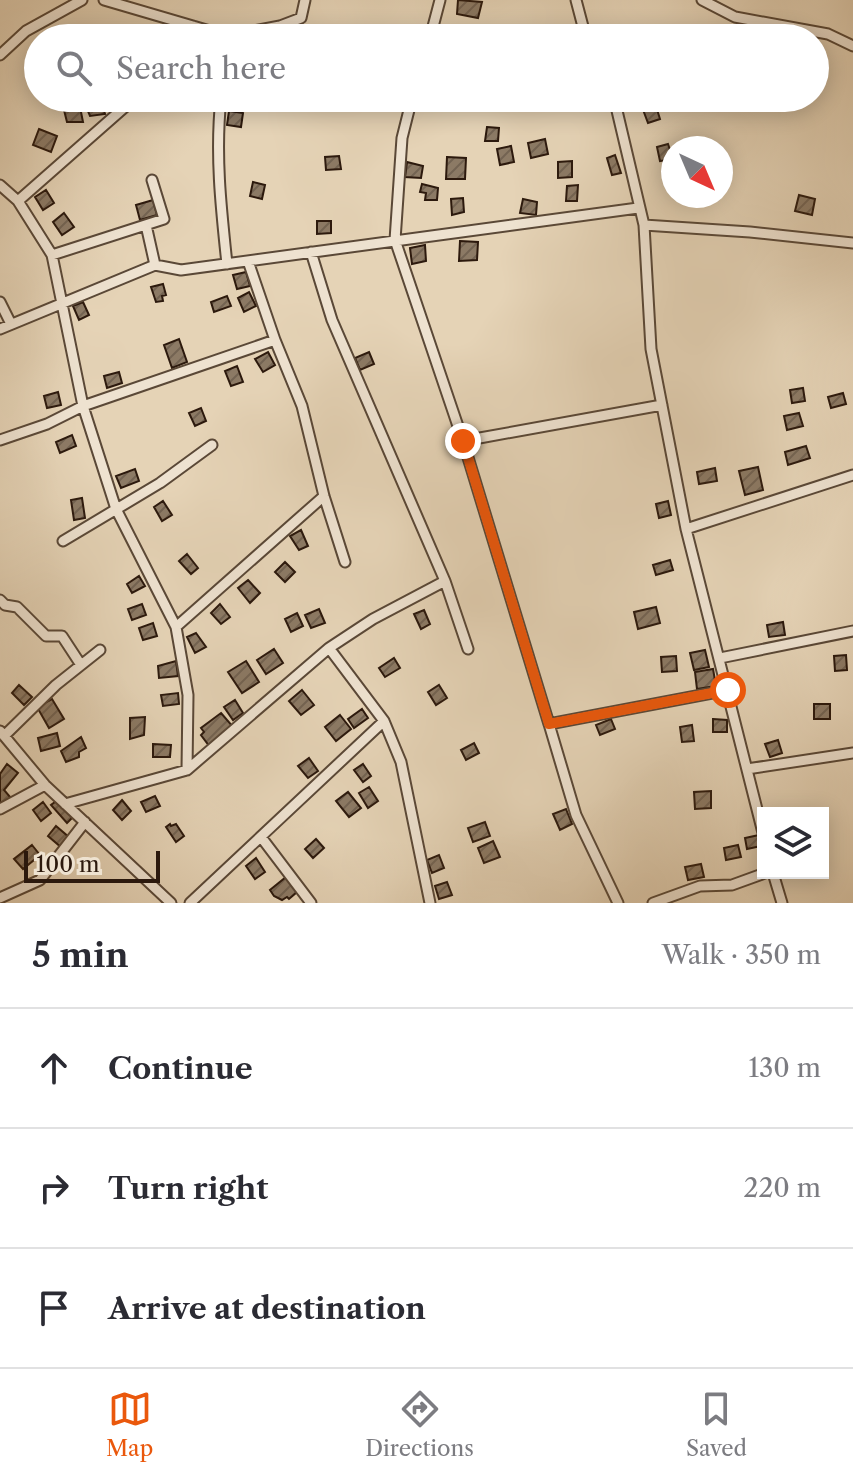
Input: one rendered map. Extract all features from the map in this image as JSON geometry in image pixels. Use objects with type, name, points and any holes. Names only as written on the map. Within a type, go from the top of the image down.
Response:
[{"type":"street","points":[[39,24],[82,0]]},
{"type":"street","points":[[104,0],[186,24]]},
{"type":"street","points":[[285,24],[301,18],[305,0]]},
{"type":"street","points":[[434,24],[440,0]]},
{"type":"street","points":[[576,0],[582,24]]},
{"type":"street","points":[[702,0],[735,17],[773,24]]},
{"type":"street","points":[[0,55],[24,33]]},
{"type":"street","points":[[829,34],[853,46]]},
{"type":"street","points":[[18,201],[119,112]]},
{"type":"street","points":[[219,112],[219,197],[227,264]]},
{"type":"street","points":[[408,112],[402,138],[395,240],[463,441],[576,815],[618,903]]},
{"type":"street","points":[[617,112],[644,225],[651,349],[686,529],[757,809]]},
{"type":"street","points":[[52,255],[164,219],[152,180]]},
{"type":"street","points":[[0,185],[18,201],[52,255],[83,406],[116,509],[176,627],[188,695],[187,770]]},
{"type":"street","points":[[0,329],[155,265],[181,270],[638,208]]},
{"type":"street","points":[[146,225],[155,265]]},
{"type":"street","points":[[644,225],[853,243]]},
{"type":"street","points":[[311,252],[332,320],[445,581],[468,649]]},
{"type":"street","points":[[248,261],[302,406],[324,496],[345,562]]},
{"type":"street","points":[[0,302],[11,324]]},
{"type":"street","points":[[0,440],[47,424],[83,406],[275,340]]},
{"type":"street","points":[[463,441],[662,405]]},
{"type":"street","points":[[63,541],[160,483],[212,445]]},
{"type":"street","points":[[686,529],[853,475]]},
{"type":"street","points":[[176,627],[324,496]]},
{"type":"street","points":[[65,804],[187,770],[329,648],[373,619],[445,581]]},
{"type":"street","points":[[0,600],[5,605],[17,607],[46,636],[62,636],[81,665]]},
{"type":"street","points":[[720,658],[853,631]]},
{"type":"street","points":[[329,648],[384,721],[401,762],[430,903]]},
{"type":"street","points":[[100,650],[2,734],[45,785],[171,903]]},
{"type":"street","points":[[549,724],[728,690]]},
{"type":"street","points":[[190,903],[384,721]]},
{"type":"street","points":[[747,769],[853,753]]},
{"type":"street","points":[[0,809],[45,785]]},
{"type":"street","points":[[0,898],[40,880],[85,822]]},
{"type":"street","points":[[261,837],[311,903]]},
{"type":"street","points":[[653,903],[700,886],[732,885],[757,876]]},
{"type":"street","points":[[775,879],[782,903]]},
{"type":"building","points":[[458,0],[482,2],[478,18],[457,14]]},
{"type":"building","points":[[64,112],[81,112],[83,122],[67,122]]},
{"type":"building","points":[[88,112],[105,114],[90,116]]},
{"type":"building","points":[[229,112],[243,113],[241,127],[227,125]]},
{"type":"building","points":[[644,112],[658,112],[660,119],[648,123]]},
{"type":"building","points":[[487,127],[499,128],[498,141],[485,141]]},
{"type":"building","points":[[39,129],[57,136],[51,152],[33,145]]},
{"type":"building","points":[[545,139],[548,154],[531,158],[528,143]]},
{"type":"building","points":[[511,146],[514,162],[500,165],[497,149]]},
{"type":"building","points":[[615,155],[621,173],[612,175],[607,158]]},
{"type":"building","points":[[339,156],[341,169],[326,170],[325,157]]},
{"type":"building","points":[[447,157],[466,158],[465,179],[446,179]]},
{"type":"building","points":[[572,161],[572,177],[558,178],[558,162]]},
{"type":"building","points":[[407,162],[423,166],[421,178],[405,177]]},
{"type":"building","points":[[253,182],[265,185],[262,199],[250,196]]},
{"type":"building","points":[[422,184],[438,188],[437,200],[425,200],[426,193],[420,192]]},
{"type":"building","points":[[578,185],[577,201],[566,201],[567,186]]},
{"type":"building","points":[[46,190],[54,203],[43,210],[35,197]]},
{"type":"building","points":[[799,195],[815,199],[812,215],[795,211]]},
{"type":"building","points":[[463,198],[464,212],[452,215],[451,199]]},
{"type":"building","points":[[523,199],[537,202],[536,215],[520,213]]},
{"type":"building","points":[[153,200],[157,215],[140,220],[136,205]]},
{"type":"building","points":[[64,213],[74,227],[62,235],[53,222]]},
{"type":"building","points":[[317,221],[331,221],[331,233],[317,234]]},
{"type":"building","points":[[460,241],[478,242],[477,260],[459,261]]},
{"type":"building","points":[[425,245],[426,261],[412,264],[410,248]]},
{"type":"building","points":[[246,272],[250,286],[237,289],[233,275]]},
{"type":"building","points":[[163,284],[166,295],[162,296],[163,301],[156,302],[151,287]]},
{"type":"building","points":[[249,292],[256,306],[244,312],[238,298]]},
{"type":"building","points":[[227,296],[231,306],[214,312],[211,302]]},
{"type":"building","points":[[83,302],[89,315],[79,320],[73,306]]},
{"type":"building","points":[[179,339],[187,362],[172,368],[164,345]]},
{"type":"building","points":[[268,352],[275,365],[263,372],[255,359]]},
{"type":"building","points":[[369,352],[374,364],[360,370],[355,358]]},
{"type":"building","points":[[237,366],[243,382],[231,386],[225,371]]},
{"type":"building","points":[[119,372],[122,383],[107,388],[104,376]]},
{"type":"building","points":[[803,388],[805,401],[792,403],[790,390]]},
{"type":"building","points":[[58,392],[61,405],[47,408],[44,396]]},
{"type":"building","points":[[843,393],[846,404],[831,408],[828,397]]},
{"type":"building","points":[[201,408],[206,421],[195,426],[189,413]]},
{"type":"building","points":[[799,413],[803,426],[787,430],[784,416]]},
{"type":"building","points":[[72,435],[76,446],[60,453],[56,442]]},
{"type":"building","points":[[806,446],[810,458],[788,465],[785,452]]},
{"type":"building","points":[[758,467],[763,490],[745,495],[739,471]]},
{"type":"building","points":[[715,468],[717,481],[699,484],[697,472]]},
{"type":"building","points":[[135,469],[139,481],[121,488],[116,476]]},
{"type":"building","points":[[82,498],[85,518],[74,520],[71,500]]},
{"type":"building","points":[[163,501],[172,515],[162,521],[154,507]]},
{"type":"building","points":[[668,501],[671,515],[659,518],[656,504]]},
{"type":"building","points":[[301,530],[308,546],[299,550],[290,536]]},
{"type":"building","points":[[187,554],[198,568],[191,574],[179,561]]},
{"type":"building","points":[[670,560],[673,570],[656,575],[653,565]]},
{"type":"building","points":[[285,562],[295,572],[285,582],[275,572]]},
{"type":"building","points":[[139,576],[145,586],[132,593],[127,584]]},
{"type":"building","points":[[248,580],[260,593],[250,603],[238,588]]},
{"type":"building","points":[[142,604],[146,615],[132,620],[128,609]]},
{"type":"building","points":[[220,604],[230,617],[221,624],[211,613]]},
{"type":"building","points":[[656,607],[660,623],[638,629],[634,612]]},
{"type":"building","points":[[319,609],[325,623],[311,628],[305,615]]},
{"type":"building","points":[[424,610],[430,624],[421,629],[414,614]]},
{"type":"building","points":[[297,613],[303,626],[291,632],[285,619]]},
{"type":"building","points":[[783,622],[785,635],[769,637],[767,625]]},
{"type":"building","points":[[153,623],[157,636],[143,640],[139,628]]},
{"type":"building","points":[[196,633],[206,647],[195,653],[187,637]]},
{"type":"building","points":[[274,649],[283,663],[266,674],[257,660]]},
{"type":"building","points":[[705,650],[709,667],[694,670],[690,653]]},
{"type":"building","points":[[846,655],[847,670],[835,671],[834,656]]},
{"type":"building","points":[[676,656],[677,671],[662,672],[661,657]]},
{"type":"building","points":[[394,658],[400,668],[385,677],[379,668]]},
{"type":"building","points":[[176,661],[178,676],[159,678],[158,666]]},
{"type":"building","points":[[246,661],[259,682],[242,693],[228,672]]},
{"type":"building","points":[[713,669],[716,686],[697,689],[695,672]]},
{"type":"building","points":[[19,685],[32,697],[24,705],[12,693]]},
{"type":"building","points":[[439,685],[447,698],[436,705],[428,692]]},
{"type":"building","points":[[302,690],[314,705],[301,715],[289,701]]},
{"type":"building","points":[[178,693],[179,704],[163,706],[161,695]]},
{"type":"building","points":[[52,699],[64,719],[49,728],[37,707]]},
{"type":"building","points":[[235,700],[243,713],[233,720],[224,707]]},
{"type":"building","points":[[814,704],[830,704],[830,719],[814,719]]},
{"type":"building","points":[[362,709],[368,718],[354,728],[348,719]]},
{"type":"building","points":[[221,713],[234,728],[210,747],[201,735],[204,732],[201,728]]},
{"type":"building","points":[[340,715],[351,729],[336,741],[325,727]]},
{"type":"building","points":[[145,717],[144,735],[130,739],[130,718]]},
{"type":"building","points":[[611,719],[615,729],[600,735],[596,725]]},
{"type":"building","points":[[713,719],[727,720],[727,732],[713,732]]},
{"type":"building","points":[[692,725],[694,741],[682,742],[680,727]]},
{"type":"building","points":[[57,733],[60,746],[41,751],[38,738]]},
{"type":"building","points":[[81,737],[86,748],[79,752],[79,757],[66,762],[61,751]]},
{"type":"building","points":[[778,740],[782,753],[770,757],[765,744]]},
{"type":"building","points":[[474,743],[479,753],[466,760],[461,750]]},
{"type":"building","points":[[153,744],[171,745],[170,757],[153,757]]},
{"type":"building","points":[[309,758],[318,771],[308,778],[298,766]]},
{"type":"building","points":[[7,764],[18,773],[4,790],[11,798],[0,806],[0,774]]},
{"type":"building","points":[[363,764],[371,776],[363,782],[354,770]]},
{"type":"building","points":[[369,787],[378,801],[368,808],[359,793]]},
{"type":"building","points":[[711,791],[711,808],[695,809],[694,792]]},
{"type":"building","points":[[348,792],[361,808],[349,817],[336,801]]},
{"type":"building","points":[[155,796],[160,806],[146,812],[141,802]]},
{"type":"building","points":[[59,799],[74,816],[67,823],[51,805]]},
{"type":"building","points":[[122,800],[131,811],[122,820],[113,810]]},
{"type":"building","points":[[43,802],[51,813],[41,821],[33,810]]},
{"type":"building","points":[[566,809],[572,824],[560,830],[553,814]]},
{"type":"building","points":[[485,822],[490,836],[473,842],[468,828]]},
{"type":"building","points":[[176,824],[184,836],[176,842],[166,827]]},
{"type":"building","points":[[56,826],[70,838],[62,848],[48,836]]},
{"type":"building","points":[[757,835],[757,847],[747,849],[745,838]]},
{"type":"building","points":[[316,839],[324,848],[313,858],[305,849]]},
{"type":"building","points":[[493,841],[500,857],[484,863],[478,848]]},
{"type":"building","points":[[32,845],[40,855],[23,869],[14,859]]},
{"type":"building","points":[[738,845],[741,857],[726,860],[724,848]]},
{"type":"building","points":[[439,855],[444,868],[432,873],[427,860]]},
{"type":"building","points":[[256,858],[265,872],[255,879],[246,866]]},
{"type":"building","points":[[701,864],[704,877],[688,880],[685,867]]},
{"type":"building","points":[[286,877],[297,892],[289,899],[282,900],[270,890]]},
{"type":"building","points":[[447,882],[452,895],[439,899],[435,886]]},
{"type":"route","points":[[463,441],[549,724],[728,690]]}]
